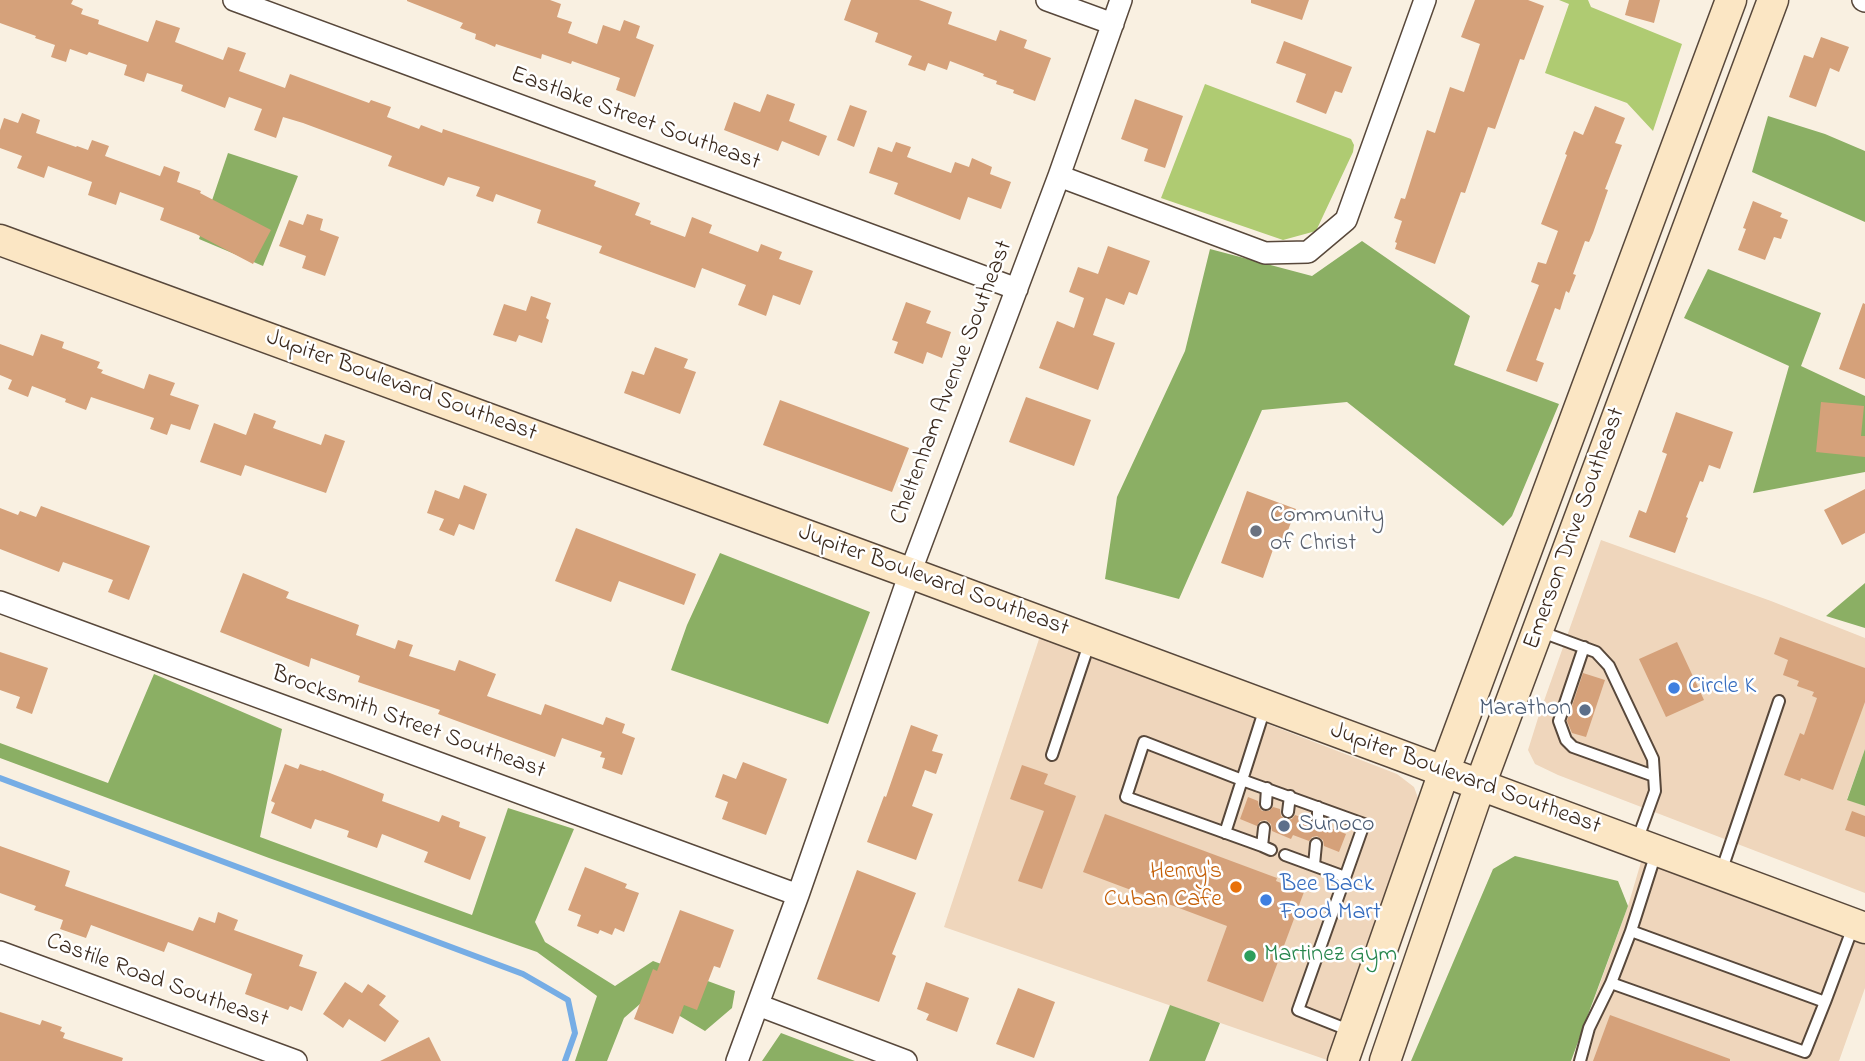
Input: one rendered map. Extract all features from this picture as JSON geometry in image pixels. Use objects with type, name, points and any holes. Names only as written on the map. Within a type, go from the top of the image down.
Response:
[{"type":"street","name":"Eastlake Street Southeast","points":[[234,0],[1017,289]]},
{"type":"street","points":[[1047,0],[1113,24]]},
{"type":"street","name":"Cheltenham Avenue Southeast","points":[[737,1061],[910,573],[1059,176],[1121,0]]},
{"type":"street","points":[[1059,176],[1265,253],[1308,252],[1346,220],[1425,0]]},
{"type":"street","name":"Emerson Drive Southeast","points":[[1343,1061],[1444,772],[1731,0]]},
{"type":"street","name":"Emerson Drive Southeast","points":[[1385,1061],[1480,785],[1773,0]]},
{"type":"street","name":"Jupiter Boulevard Southeast","points":[[0,240],[910,573],[1859,926]]},
{"type":"street","name":"Brocksmith Street Southeast","points":[[0,603],[798,895]]},
{"type":"street","name":"Castile Road Southeast","points":[[0,952],[296,1061]]},
{"type":"street","points":[[758,1005],[906,1061]]},
{"type":"lane","points":[[1538,631],[1596,652],[1609,666],[1653,759],[1654,791],[1631,930],[1611,983],[1589,1028],[1580,1061]]},
{"type":"lane","points":[[1052,755],[1090,640]]},
{"type":"lane","points":[[1584,648],[1559,721],[1566,740],[1573,747],[1654,776]]},
{"type":"lane","points":[[1720,874],[1779,701]]},
{"type":"lane","points":[[1225,833],[1266,706]]},
{"type":"lane","points":[[1264,828],[1267,848],[1126,797],[1144,742],[1364,824],[1298,1010],[1354,1032]]},
{"type":"lane","points":[[1266,804],[1267,788]]},
{"type":"lane","points":[[1288,812],[1290,796]]},
{"type":"lane","points":[[1318,807],[1318,823]]},
{"type":"lane","points":[[1314,865],[1316,844]]},
{"type":"lane","points":[[1285,855],[1345,877]]},
{"type":"lane","points":[[1611,983],[1803,1057],[1859,926]]},
{"type":"lane","points":[[1631,930],[1825,1002]]},
{"type":"shaded area","points":[[1601,540],[1865,638],[1865,749],[1847,799],[1865,806],[1865,893],[1535,764],[1528,750]]},
{"type":"shaded area","points":[[1040,636],[1397,774],[1414,787],[1421,806],[1330,1061],[944,927]]},
{"type":"shaded area","points":[[1641,862],[1865,942],[1865,988],[1839,1061],[1572,1061],[1628,906]]},
{"type":"green space","points":[[1559,0],[1588,0],[1591,7],[1682,44],[1653,131],[1627,103],[1545,73],[1569,4]]},
{"type":"green space","points":[[1205,84],[1351,139],[1353,152],[1316,231],[1283,240],[1161,198]]},
{"type":"green space","points":[[1768,116],[1825,134],[1865,151],[1865,222],[1752,172]]},
{"type":"green space","points":[[228,153],[298,176],[263,266],[199,239]]},
{"type":"green space","points":[[1362,241],[1470,316],[1454,365],[1559,404],[1512,516],[1503,526],[1347,402],[1262,410],[1179,599],[1105,579],[1117,497],[1185,351],[1210,249],[1312,276]]},
{"type":"green space","points":[[1708,269],[1821,313],[1801,366],[1865,396],[1865,472],[1753,493],[1789,366],[1684,318]]},
{"type":"green space","points":[[720,553],[870,612],[828,724],[671,670],[687,625]]},
{"type":"green space","points":[[1865,583],[1865,628],[1826,616]]},
{"type":"green space","points":[[154,674],[282,729],[260,837],[472,915],[508,808],[574,829],[535,922],[545,942],[615,986],[653,961],[735,991],[732,1008],[705,1031],[648,997],[624,1018],[607,1061],[575,1061],[597,996],[537,952],[269,858],[0,758],[0,743],[108,783]]},
{"type":"green space","points":[[1865,749],[1865,806],[1847,800]]},
{"type":"green space","points":[[1515,856],[1618,881],[1628,906],[1571,1061],[1411,1061],[1493,869]]},
{"type":"green space","points":[[1170,1005],[1220,1023],[1205,1061],[1149,1061]]},
{"type":"green space","points":[[781,1033],[855,1061],[762,1061]]},
{"type":"building","points":[[0,0],[73,0],[71,4],[83,9],[81,14],[99,20],[98,24],[148,42],[156,20],[180,28],[175,42],[223,60],[228,47],[246,53],[239,71],[285,88],[290,74],[369,103],[371,100],[391,107],[387,117],[419,129],[421,125],[442,133],[443,129],[596,181],[594,186],[640,203],[635,215],[651,221],[650,224],[685,237],[692,217],[712,225],[709,233],[758,252],[761,244],[782,252],[779,259],[813,271],[800,305],[773,295],[766,316],[738,305],[746,285],[702,268],[695,288],[599,253],[602,246],[537,223],[541,210],[496,194],[493,202],[476,196],[480,187],[448,177],[444,186],[388,166],[392,156],[283,117],[276,138],[254,130],[262,109],[229,97],[225,108],[181,91],[183,85],[147,73],[144,82],[124,75],[127,65],[89,52],[87,55],[70,49],[66,62],[51,57],[55,45],[0,23]]},
{"type":"building","points":[[407,0],[550,0],[561,4],[557,17],[572,22],[568,33],[597,44],[603,25],[620,31],[624,20],[640,26],[636,38],[654,45],[635,97],[616,90],[620,78],[572,61],[571,64],[542,54],[541,59],[496,44],[495,47],[475,39],[476,34],[460,28],[463,23]]},
{"type":"building","points":[[851,0],[919,0],[952,12],[948,24],[996,41],[1000,30],[1027,40],[1024,48],[1051,58],[1035,101],[996,84],[997,81],[983,76],[984,74],[950,61],[947,70],[928,63],[925,71],[908,65],[912,56],[875,42],[878,33],[844,20]]},
{"type":"building","points":[[1251,0],[1309,0],[1302,20],[1251,3]]},
{"type":"building","points":[[1475,0],[1528,0],[1544,6],[1524,60],[1520,59],[1495,129],[1488,127],[1465,193],[1461,192],[1435,264],[1395,249],[1402,221],[1394,218],[1401,198],[1405,199],[1427,130],[1435,133],[1450,87],[1464,92],[1480,44],[1461,37]]},
{"type":"building","points":[[1629,0],[1660,0],[1654,23],[1625,15]]},
{"type":"building","points":[[1821,37],[1849,47],[1839,72],[1830,68],[1816,107],[1789,97],[1804,55],[1813,58]]},
{"type":"building","points":[[1284,41],[1352,67],[1342,93],[1335,91],[1326,114],[1296,102],[1306,74],[1276,63]]},
{"type":"building","points":[[767,94],[795,104],[789,121],[827,136],[819,156],[782,141],[778,151],[724,130],[734,102],[760,112]]},
{"type":"building","points":[[1135,99],[1183,116],[1165,168],[1144,161],[1148,149],[1121,139]]},
{"type":"building","points":[[850,105],[867,111],[854,147],[837,140]]},
{"type":"building","points":[[1595,106],[1625,118],[1615,143],[1622,145],[1605,189],[1608,190],[1593,233],[1589,242],[1585,241],[1573,274],[1576,275],[1569,293],[1566,291],[1560,310],[1555,308],[1536,360],[1544,363],[1537,382],[1506,371],[1539,285],[1531,282],[1538,262],[1546,264],[1558,231],[1541,224],[1574,131],[1583,135]]},
{"type":"building","points":[[22,113],[40,120],[36,133],[88,150],[92,140],[109,146],[105,156],[160,176],[164,166],[180,172],[177,182],[201,191],[200,193],[271,230],[253,264],[196,234],[160,220],[164,208],[120,192],[116,205],[88,195],[92,182],[48,166],[44,178],[17,168],[22,156],[0,148],[0,130],[4,118],[18,123]]},
{"type":"building","points":[[896,142],[911,147],[907,157],[951,173],[955,162],[969,167],[972,158],[992,167],[990,174],[1011,182],[1001,209],[968,197],[960,220],[894,194],[898,183],[869,173],[878,147],[892,152]]},
{"type":"building","points":[[1753,201],[1782,213],[1780,217],[1788,220],[1781,239],[1774,237],[1765,260],[1738,250]]},
{"type":"building","points":[[307,214],[323,219],[320,230],[339,237],[325,276],[302,268],[306,256],[279,246],[289,220],[303,225]]},
{"type":"building","points":[[1108,246],[1150,261],[1137,295],[1129,292],[1124,305],[1106,298],[1093,335],[1115,343],[1098,390],[1039,368],[1057,321],[1074,328],[1084,298],[1069,292],[1078,267],[1098,274]]},
{"type":"building","points":[[531,296],[551,303],[542,343],[519,335],[516,342],[493,335],[504,304],[526,311]]},
{"type":"building","points":[[906,302],[931,311],[926,323],[951,332],[942,358],[927,352],[923,364],[894,353],[898,342],[892,340]]},
{"type":"building","points":[[1863,303],[1865,304],[1865,379],[1839,369]]},
{"type":"building","points":[[41,334],[64,342],[62,348],[100,362],[97,368],[103,370],[101,373],[144,389],[149,374],[175,383],[170,395],[199,405],[190,430],[171,424],[167,435],[150,429],[154,418],[91,397],[86,410],[32,386],[28,397],[8,389],[12,380],[0,375],[0,344],[33,356]]},
{"type":"building","points":[[655,347],[688,359],[684,368],[696,372],[680,414],[624,393],[632,371],[644,375]]},
{"type":"building","points":[[1026,397],[1091,420],[1074,466],[1009,442]]},
{"type":"building","points":[[780,400],[909,448],[892,492],[763,445]]},
{"type":"building","points":[[1821,402],[1864,406],[1861,436],[1865,436],[1865,457],[1816,452]]},
{"type":"building","points":[[1676,412],[1733,432],[1720,469],[1709,465],[1703,482],[1700,481],[1675,553],[1629,537],[1639,510],[1646,513],[1667,454],[1662,452]]},
{"type":"building","points":[[254,413],[276,421],[273,428],[321,445],[325,434],[345,441],[326,493],[245,465],[241,476],[200,462],[214,423],[246,435]]},
{"type":"building","points":[[464,485],[487,494],[474,530],[459,524],[454,536],[439,530],[444,519],[427,513],[435,490],[459,499]]},
{"type":"building","points":[[1865,489],[1865,533],[1842,545],[1824,510]]},
{"type":"building","points":[[1247,491],[1296,509],[1284,541],[1277,538],[1263,578],[1221,563]]},
{"type":"building","points":[[41,506],[150,546],[129,600],[108,592],[113,580],[63,562],[59,572],[0,549],[0,508],[18,515],[20,511],[36,517]]},
{"type":"building","points":[[576,528],[696,574],[684,605],[619,581],[611,602],[555,581]]},
{"type":"building","points":[[243,573],[289,592],[286,598],[359,625],[356,635],[395,649],[398,640],[413,645],[409,656],[455,671],[459,660],[496,674],[487,696],[541,715],[545,704],[603,725],[606,717],[625,724],[622,733],[635,738],[622,775],[602,768],[605,758],[600,757],[602,752],[562,738],[555,757],[438,714],[440,710],[358,682],[360,676],[311,658],[309,667],[220,632]]},
{"type":"building","points":[[1780,637],[1865,668],[1865,702],[1833,790],[1801,778],[1800,781],[1784,775],[1800,733],[1804,735],[1817,698],[1812,696],[1814,692],[1797,686],[1799,681],[1783,675],[1788,660],[1774,654]]},
{"type":"building","points":[[1677,642],[1704,700],[1666,717],[1639,659]]},
{"type":"building","points":[[0,652],[48,668],[32,714],[16,708],[20,697],[0,690]]},
{"type":"building","points":[[1583,673],[1605,680],[1586,737],[1572,733],[1567,721]]},
{"type":"building","points":[[911,725],[938,735],[932,751],[943,754],[936,774],[925,770],[912,806],[933,814],[916,860],[867,842]]},
{"type":"building","points":[[743,762],[787,779],[766,835],[722,819],[728,802],[715,797],[723,774],[736,779]]},
{"type":"building","points":[[285,764],[298,769],[300,764],[322,770],[384,794],[382,801],[439,822],[442,815],[460,822],[459,827],[486,837],[470,880],[424,862],[428,852],[382,834],[377,848],[347,837],[349,831],[315,819],[311,829],[271,813],[275,803],[271,801]]},
{"type":"building","points":[[1022,765],[1048,774],[1044,784],[1076,796],[1042,889],[1018,881],[1044,811],[1010,799]]},
{"type":"building","points":[[1248,797],[1258,801],[1262,811],[1269,811],[1273,807],[1280,809],[1281,816],[1286,820],[1295,815],[1310,820],[1315,830],[1321,830],[1325,826],[1346,834],[1339,852],[1324,846],[1323,840],[1317,836],[1309,841],[1293,835],[1291,839],[1272,831],[1271,824],[1266,820],[1260,821],[1257,826],[1240,819]]},
{"type":"building","points":[[1852,811],[1865,816],[1865,837],[1845,830]]},
{"type":"building","points":[[1105,814],[1277,878],[1276,881],[1304,892],[1263,1002],[1207,981],[1227,926],[1083,872]]},
{"type":"building","points":[[0,846],[70,871],[65,886],[193,931],[199,917],[215,923],[218,912],[238,920],[234,930],[303,955],[299,966],[317,972],[302,1011],[290,1006],[288,1010],[245,994],[252,974],[168,942],[164,952],[91,925],[86,938],[60,929],[63,920],[34,910],[36,906],[0,893]]},
{"type":"building","points":[[585,867],[627,884],[625,888],[639,893],[624,932],[615,928],[612,935],[600,930],[598,934],[577,926],[581,915],[568,910]]},
{"type":"building","points":[[857,870],[916,893],[892,954],[896,956],[879,1002],[817,979]]},
{"type":"building","points":[[680,910],[734,930],[720,968],[714,966],[697,1010],[684,1005],[673,1034],[634,1019],[653,969],[657,971]]},
{"type":"building","points":[[345,982],[362,993],[368,984],[386,996],[379,1005],[399,1021],[385,1042],[349,1019],[343,1028],[323,1014]]},
{"type":"building","points":[[926,982],[969,998],[957,1032],[926,1020],[929,1014],[917,1009]]},
{"type":"building","points":[[1018,988],[1055,1002],[1034,1058],[996,1044]]},
{"type":"building","points":[[0,1012],[40,1025],[42,1020],[62,1027],[60,1031],[65,1033],[63,1038],[123,1058],[122,1061],[0,1061]]},
{"type":"building","points":[[1610,1015],[1730,1059],[1730,1061],[1593,1061]]},
{"type":"building","points":[[429,1037],[441,1061],[380,1061]]},
{"type":"waterway","points":[[0,778],[523,974],[568,1000],[575,1033],[565,1061]]},
{"type":"place","name":"Community of Christ","points":[[1256,531]]},
{"type":"place","name":"Circle K","points":[[1674,688]]},
{"type":"place","name":"Marathon","points":[[1585,710]]},
{"type":"place","name":"Sunoco","points":[[1284,826]]},
{"type":"place","name":"Henry's Cuban Cafe","points":[[1236,887]]},
{"type":"place","name":"Bee Back Food Mart","points":[[1266,900]]},
{"type":"place","name":"Martinez Gym","points":[[1250,956]]}]
